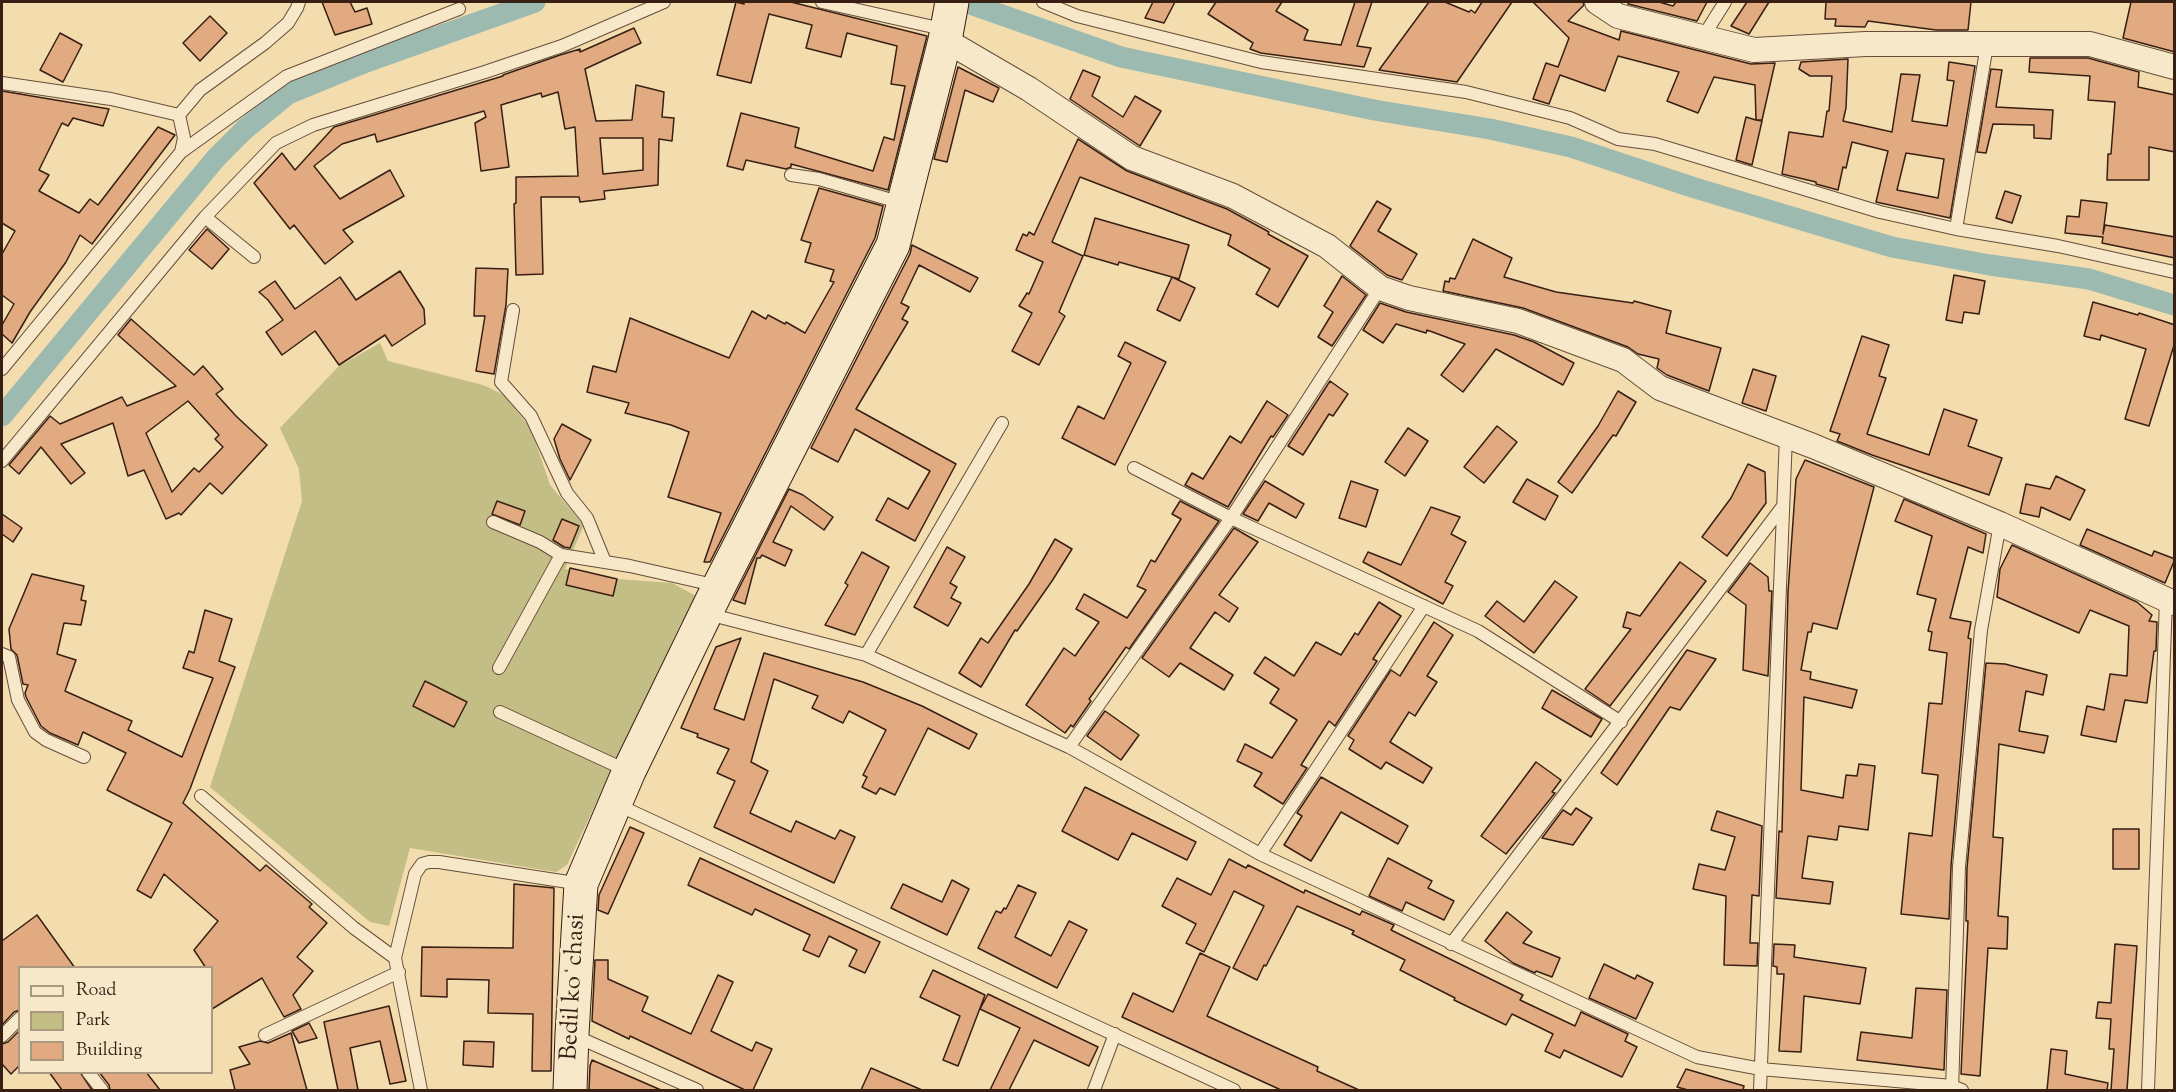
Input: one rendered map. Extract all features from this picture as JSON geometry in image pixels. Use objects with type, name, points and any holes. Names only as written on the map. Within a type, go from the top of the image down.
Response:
[{"type":"street","points":[[1596,2],[1618,16],[1754,50],[1866,44],[2090,44],[2175,67]]},
{"type":"street","name":"Bedil koʻchasi","points":[[570,1090],[581,884],[629,771],[712,600],[893,244],[948,24]]},
{"type":"street","points":[[948,24],[1029,89],[1132,158],[1233,196],[1327,246],[1380,288],[1409,298],[1518,321],[1623,360],[1660,388],[1786,436],[2000,524],[2170,602]]},
{"type":"lane","points":[[181,152],[184,138],[180,115],[200,90],[265,43],[288,23],[299,2]]},
{"type":"lane","points":[[2,461],[205,217],[276,143],[313,125],[551,50],[664,2]]},
{"type":"lane","points":[[822,2],[948,24]]},
{"type":"lane","points":[[1043,2],[1077,16],[1261,62],[1466,92],[1570,118],[1618,139],[1655,144],[1880,212],[1956,229],[2058,246],[2175,272]]},
{"type":"lane","points":[[1703,37],[1725,2]]},
{"type":"lane","points":[[2,369],[181,152],[287,76],[459,9]]},
{"type":"lane","points":[[1956,229],[1987,45]]},
{"type":"lane","points":[[2,83],[111,99],[180,115]]},
{"type":"lane","points":[[791,175],[819,179],[903,204]]},
{"type":"lane","points":[[205,217],[254,257]]},
{"type":"lane","points":[[1069,747],[1232,518],[1380,288]]},
{"type":"lane","points":[[513,310],[502,363],[501,382],[531,416],[567,493],[587,518],[604,562]]},
{"type":"lane","points":[[866,655],[1002,423]]},
{"type":"lane","points":[[1760,1090],[1786,436]]},
{"type":"lane","points":[[1134,468],[1232,518],[1478,631],[1621,722]]},
{"type":"lane","points":[[1451,944],[1783,506]]},
{"type":"lane","points":[[493,522],[540,542],[561,555],[630,566],[712,600],[866,655],[1069,747],[1260,854],[1697,1057],[1761,1069],[1955,1089],[1959,867],[1981,630],[2000,524]]},
{"type":"lane","points":[[499,668],[561,555]]},
{"type":"lane","points":[[2148,1090],[2170,602]]},
{"type":"lane","points":[[1260,854],[1424,606]]},
{"type":"lane","points":[[2,654],[9,657],[18,700],[35,732],[46,740],[84,757]]},
{"type":"lane","points":[[500,712],[629,771]]},
{"type":"lane","points":[[201,796],[354,928],[395,958]]},
{"type":"lane","points":[[615,804],[1234,1090]]},
{"type":"lane","points":[[421,1090],[395,958],[416,874],[422,864],[439,862],[581,884]]},
{"type":"lane","points":[[265,1035],[399,972]]},
{"type":"lane","points":[[2,1036],[15,1018]]},
{"type":"lane","points":[[572,1034],[698,1090]]},
{"type":"lane","points":[[1094,1090],[1114,1034]]},
{"type":"lane","points":[[90,1074],[102,1090]]},
{"type":"green space","points":[[380,343],[388,361],[483,385],[504,395],[531,429],[550,485],[584,525],[565,569],[570,568],[617,579],[672,583],[696,596],[686,623],[682,621],[567,865],[556,872],[410,848],[389,926],[370,922],[210,787],[302,501],[299,469],[280,428],[339,366]]},
{"type":"building","points":[[322,2],[350,2],[355,12],[367,8],[372,24],[335,35]]},
{"type":"building","points":[[736,2],[744,4],[744,2],[791,2],[927,36],[888,190],[791,164],[791,167],[786,169],[746,160],[743,170],[727,166],[741,113],[799,128],[795,147],[873,171],[884,137],[894,140],[905,86],[891,84],[897,46],[847,33],[841,57],[806,48],[812,25],[769,14],[751,83],[717,75]]},
{"type":"building","points":[[1153,2],[1175,2],[1164,23],[1145,18]]},
{"type":"building","points":[[1216,2],[1282,2],[1276,11],[1308,30],[1304,40],[1341,45],[1355,2],[1372,2],[1357,46],[1371,48],[1364,67],[1261,53],[1250,49],[1253,43],[1208,14]]},
{"type":"building","points":[[1429,2],[1445,2],[1475,13],[1482,2],[1512,2],[1457,82],[1379,70]]},
{"type":"building","points":[[1533,2],[1583,2],[1584,5],[1568,21],[1619,40],[1621,31],[1751,64],[1775,63],[1762,120],[1756,120],[1755,85],[1714,77],[1698,113],[1667,101],[1679,72],[1618,56],[1605,91],[1560,75],[1549,104],[1533,99],[1546,63],[1558,67],[1569,38]]},
{"type":"building","points":[[1628,2],[1659,2],[1673,6],[1676,2],[1707,2],[1697,21],[1628,4]]},
{"type":"building","points":[[1747,2],[1769,2],[1749,34],[1731,26]]},
{"type":"building","points":[[1826,2],[1971,2],[1968,30],[1936,30],[1868,21],[1865,27],[1835,26],[1836,19],[1825,19]]},
{"type":"building","points":[[2131,2],[2175,2],[2175,52],[2123,38]]},
{"type":"building","points":[[210,16],[227,33],[200,61],[183,43]]},
{"type":"building","points":[[634,28],[641,43],[585,69],[596,121],[632,120],[636,85],[664,92],[662,117],[674,118],[672,141],[659,139],[658,185],[604,191],[605,199],[580,202],[579,197],[541,197],[543,274],[516,275],[514,204],[516,203],[516,177],[578,176],[575,127],[565,129],[558,92],[542,97],[541,93],[501,105],[509,167],[481,171],[475,123],[486,117],[484,111],[377,142],[375,134],[342,144],[314,166],[340,199],[390,170],[404,196],[343,230],[353,242],[325,264],[294,225],[290,229],[254,183],[282,153],[295,170],[334,127],[503,76],[580,49],[580,52]],"holes":[[[600,138],[643,138],[643,170],[603,174]]]},
{"type":"building","points":[[60,33],[82,45],[63,82],[40,70]]},
{"type":"building","points":[[2030,58],[2088,58],[2139,72],[2138,87],[2175,95],[2175,152],[2149,147],[2149,180],[2107,180],[2115,102],[2088,100],[2090,76],[2029,72]]},
{"type":"building","points":[[1848,59],[1846,108],[1843,121],[1892,132],[1901,74],[1920,75],[1912,121],[1947,126],[1954,81],[1947,80],[1949,62],[1975,66],[1950,218],[1876,202],[1888,151],[1852,142],[1838,190],[1782,174],[1789,132],[1823,137],[1827,111],[1829,111],[1832,76],[1810,76],[1799,69],[1801,62]],"holes":[[[1906,153],[1944,159],[1938,198],[1897,190]]]},
{"type":"building","points":[[958,67],[999,88],[993,102],[965,90],[947,162],[934,159]]},
{"type":"building","points":[[1991,69],[2002,70],[1996,107],[2053,110],[2051,139],[2034,138],[2034,125],[1993,124],[1986,153],[1977,152]]},
{"type":"building","points":[[1083,70],[1100,77],[1092,96],[1123,117],[1135,96],[1161,111],[1140,146],[1070,99]]},
{"type":"building","points":[[2,91],[109,109],[103,126],[73,118],[68,126],[62,123],[39,170],[49,175],[39,191],[79,213],[90,199],[98,205],[158,127],[175,135],[92,244],[80,235],[66,262],[30,312],[12,343],[2,334],[2,325],[14,304],[2,295],[2,254],[15,231],[2,223]]},
{"type":"building","points":[[1746,117],[1762,121],[1752,165],[1736,160]]},
{"type":"building","points":[[1078,139],[1127,171],[1227,209],[1308,256],[1278,307],[1256,294],[1270,269],[1228,245],[1231,235],[1080,177],[1052,242],[1083,256],[1059,312],[1065,316],[1039,365],[1012,351],[1032,313],[1019,306],[1027,293],[1029,294],[1043,262],[1016,250],[1023,234],[1027,236],[1029,232],[1034,235]]},
{"type":"building","points":[[819,188],[883,206],[875,238],[710,562],[704,562],[721,513],[668,497],[689,432],[625,413],[629,403],[587,392],[593,366],[616,372],[630,318],[729,358],[752,311],[766,319],[768,315],[785,324],[786,322],[805,333],[834,282],[830,281],[834,270],[805,262],[811,243],[801,240]]},
{"type":"building","points":[[2005,191],[2021,196],[2012,223],[1996,218]]},
{"type":"building","points":[[2081,200],[2107,203],[2103,234],[2105,225],[2175,237],[2175,258],[2102,243],[2103,237],[2065,233],[2067,216],[2079,217]]},
{"type":"building","points":[[1377,201],[1391,209],[1378,231],[1417,254],[1402,280],[1387,275],[1350,246]]},
{"type":"building","points":[[1095,218],[1189,245],[1179,279],[1084,255]]},
{"type":"building","points":[[207,229],[229,249],[212,269],[189,250]]},
{"type":"building","points":[[1473,239],[1512,258],[1504,277],[1556,292],[1633,303],[1634,301],[1671,311],[1666,333],[1721,348],[1709,391],[1667,375],[1657,368],[1659,359],[1638,354],[1628,347],[1523,308],[1443,291],[1445,281],[1449,282],[1450,278],[1455,279]]},
{"type":"building","points":[[912,245],[978,278],[970,292],[919,265],[901,303],[909,307],[902,319],[908,322],[856,409],[956,464],[915,541],[876,520],[888,498],[908,509],[930,471],[855,429],[838,462],[811,448],[910,254]]},
{"type":"building","points":[[476,268],[508,269],[506,305],[494,374],[476,371],[485,316],[474,316]]},
{"type":"building","points":[[400,271],[424,309],[425,324],[392,346],[385,335],[339,365],[315,331],[282,355],[266,332],[283,320],[259,292],[275,281],[295,309],[340,277],[356,300]]},
{"type":"building","points":[[1954,275],[1985,281],[1979,314],[1964,312],[1962,323],[1946,320]]},
{"type":"building","points":[[1342,276],[1366,295],[1332,346],[1318,337],[1333,312],[1324,306]]},
{"type":"building","points":[[1172,277],[1195,288],[1180,321],[1157,310]]},
{"type":"building","points":[[2093,302],[2138,315],[2139,313],[2175,325],[2175,342],[2149,426],[2125,419],[2146,349],[2101,335],[2100,340],[2084,336]]},
{"type":"building","points":[[1380,303],[1406,312],[1514,335],[1534,342],[1574,363],[1563,385],[1496,349],[1463,392],[1441,375],[1465,344],[1427,330],[1426,333],[1396,324],[1383,343],[1363,330]]},
{"type":"building","points":[[131,319],[194,375],[203,366],[223,389],[216,394],[267,445],[222,494],[210,483],[181,515],[179,513],[166,519],[144,470],[128,476],[113,423],[61,444],[85,473],[71,484],[41,447],[19,474],[9,465],[50,416],[60,424],[122,397],[127,406],[176,386],[118,335]],"holes":[[[188,401],[219,435],[215,439],[223,447],[199,472],[194,468],[172,492],[146,433]]]},
{"type":"building","points":[[1862,336],[1889,345],[1879,376],[1886,378],[1867,434],[1929,455],[1944,409],[1977,420],[1968,446],[2002,458],[1989,495],[1837,441],[1840,434],[1830,431]]},
{"type":"building","points":[[1125,342],[1166,362],[1115,465],[1062,438],[1078,406],[1104,419],[1131,363],[1118,356]]},
{"type":"building","points":[[1753,369],[1776,376],[1766,411],[1742,403]]},
{"type":"building","points":[[1330,381],[1348,394],[1333,416],[1329,414],[1303,455],[1288,446]]},
{"type":"building","points":[[1618,391],[1636,402],[1616,436],[1613,435],[1572,493],[1558,482],[1598,426]]},
{"type":"building","points":[[1267,401],[1288,415],[1273,437],[1271,436],[1228,507],[1185,485],[1192,473],[1203,479],[1230,436],[1241,443]]},
{"type":"building","points":[[562,424],[591,440],[570,480],[554,439]]},
{"type":"building","points":[[1497,426],[1517,442],[1484,483],[1464,467]]},
{"type":"building","points":[[1408,428],[1428,441],[1405,476],[1385,462]]},
{"type":"building","points":[[1805,460],[1874,487],[1837,629],[1813,623],[1811,632],[1808,632],[1801,670],[1811,672],[1810,679],[1857,690],[1852,708],[1804,697],[1801,790],[1843,798],[1846,775],[1857,776],[1859,764],[1875,766],[1868,830],[1839,826],[1837,840],[1808,836],[1802,878],[1833,882],[1830,904],[1776,898],[1779,831],[1782,832],[1788,592],[1796,479]]},
{"type":"building","points":[[1748,464],[1765,472],[1766,503],[1727,556],[1702,537],[1731,498]]},
{"type":"building","points":[[2056,476],[2085,490],[2070,520],[2041,507],[2039,517],[2020,513],[2026,484],[2050,489]]},
{"type":"building","points":[[1527,479],[1558,496],[1545,520],[1513,502]]},
{"type":"building","points":[[1265,481],[1304,504],[1296,518],[1269,503],[1258,521],[1243,514]]},
{"type":"building","points":[[1351,481],[1378,490],[1366,527],[1339,518]]},
{"type":"building","points":[[789,489],[803,495],[833,517],[824,530],[791,506],[773,542],[792,550],[785,566],[762,555],[757,558],[745,604],[733,600]]},
{"type":"building","points":[[1904,499],[1986,534],[1983,553],[1968,547],[1950,618],[1971,622],[1968,638],[1971,639],[1951,866],[1949,919],[1901,914],[1909,833],[1932,836],[1938,775],[1922,773],[1929,703],[1942,704],[1947,653],[1929,650],[1932,632],[1928,631],[1936,599],[1917,594],[1932,536],[1895,521]]},
{"type":"building","points":[[497,501],[525,511],[520,525],[492,514]]},
{"type":"building","points":[[1180,501],[1219,521],[1129,649],[1126,647],[1089,699],[1091,701],[1073,727],[1071,725],[1065,733],[1026,705],[1064,648],[1075,656],[1099,622],[1076,609],[1084,594],[1127,618],[1146,590],[1137,586],[1151,560],[1155,562],[1181,519],[1172,514]]},
{"type":"building","points":[[1431,507],[1460,517],[1451,534],[1466,542],[1445,582],[1453,586],[1443,604],[1363,562],[1368,552],[1401,565]]},
{"type":"building","points":[[2,514],[22,528],[13,542],[2,534]]},
{"type":"building","points":[[562,519],[579,526],[570,548],[553,540]]},
{"type":"building","points":[[1234,528],[1258,542],[1219,595],[1238,608],[1229,622],[1215,612],[1190,648],[1233,675],[1224,690],[1180,663],[1169,677],[1142,658]]},
{"type":"building","points":[[2087,529],[2152,556],[2154,551],[2175,559],[2165,583],[2080,545]]},
{"type":"building","points":[[1055,539],[1072,549],[1017,631],[1015,630],[981,687],[959,673],[981,638],[988,643],[1029,584]]},
{"type":"building","points":[[2012,545],[2137,602],[2152,615],[2149,621],[2157,622],[2156,651],[2154,651],[2147,703],[2125,700],[2116,742],[2081,735],[2087,706],[2104,710],[2110,674],[2127,676],[2129,626],[2090,610],[2079,633],[1997,597],[2000,569]]},
{"type":"building","points":[[947,547],[965,557],[950,583],[957,587],[951,598],[961,603],[948,626],[914,607]]},
{"type":"building","points":[[862,552],[889,567],[855,635],[825,625],[848,585],[845,583]]},
{"type":"building","points":[[1680,562],[1706,581],[1610,706],[1585,689],[1631,629],[1623,627],[1627,612],[1640,616]]},
{"type":"building","points":[[1750,563],[1768,577],[1769,591],[1772,591],[1768,676],[1743,670],[1746,605],[1728,592]]},
{"type":"building","points":[[570,568],[617,579],[613,596],[566,585]]},
{"type":"building","points":[[32,574],[84,586],[81,600],[86,601],[81,625],[64,623],[57,654],[76,660],[65,691],[132,721],[128,730],[182,757],[213,678],[183,668],[189,651],[194,653],[205,610],[232,619],[219,661],[235,667],[183,803],[260,871],[266,865],[312,904],[309,907],[327,923],[297,957],[313,971],[293,995],[301,1009],[284,1017],[262,978],[213,1008],[213,966],[205,966],[194,950],[218,921],[164,874],[151,898],[137,890],[172,823],[107,790],[126,753],[83,732],[78,745],[50,733],[41,726],[26,697],[28,685],[23,684],[17,655],[11,649],[9,629]]},
{"type":"building","points":[[1555,581],[1577,597],[1534,653],[1485,616],[1497,601],[1524,622]]},
{"type":"building","points":[[1379,602],[1401,616],[1373,659],[1377,661],[1335,726],[1329,721],[1301,765],[1307,768],[1283,804],[1254,786],[1262,773],[1237,761],[1245,744],[1272,758],[1297,720],[1270,703],[1279,689],[1254,673],[1265,657],[1294,676],[1316,642],[1341,655],[1355,633],[1358,635]]},
{"type":"building","points":[[1434,622],[1453,635],[1427,676],[1437,682],[1415,716],[1409,712],[1390,742],[1432,768],[1423,783],[1386,762],[1381,769],[1349,749],[1354,740],[1348,736],[1391,670],[1400,676]]},
{"type":"building","points":[[741,638],[714,709],[744,720],[764,653],[863,682],[922,706],[977,734],[969,749],[928,728],[895,795],[880,788],[876,794],[862,787],[867,777],[863,775],[886,730],[849,711],[843,723],[812,708],[818,696],[774,679],[751,762],[768,771],[750,813],[791,832],[796,821],[835,839],[840,830],[855,837],[834,883],[714,827],[735,781],[717,773],[729,749],[697,737],[698,734],[681,728],[716,647]]},
{"type":"building","points":[[1687,650],[1716,659],[1680,710],[1670,707],[1617,785],[1601,773]]},
{"type":"building","points":[[1986,663],[2005,664],[2047,675],[2043,695],[2026,691],[2019,731],[2048,736],[2044,753],[1999,744],[1993,837],[2003,838],[1998,916],[2008,917],[2007,949],[1988,948],[1980,1076],[1961,1074],[1968,921],[1966,921],[1967,868]]},
{"type":"building","points":[[425,681],[467,702],[454,727],[413,706]]},
{"type":"building","points":[[1552,690],[1602,719],[1591,737],[1542,708]]},
{"type":"building","points":[[1105,711],[1139,735],[1121,760],[1087,736]]},
{"type":"building","points":[[1536,762],[1561,780],[1552,792],[1555,793],[1506,854],[1481,836]]},
{"type":"building","points":[[1321,777],[1408,826],[1398,844],[1341,812],[1311,861],[1284,845],[1302,816],[1297,813]]},
{"type":"building","points":[[1085,787],[1196,842],[1187,860],[1132,833],[1118,860],[1062,831]]},
{"type":"building","points":[[1576,808],[1592,818],[1573,845],[1542,838],[1563,810],[1571,815]]},
{"type":"building","points":[[1717,811],[1762,826],[1759,896],[1752,895],[1750,943],[1758,943],[1757,966],[1724,965],[1726,896],[1693,889],[1699,864],[1725,870],[1735,837],[1711,830]]},
{"type":"building","points":[[630,827],[644,833],[608,914],[598,910],[599,895]]},
{"type":"building","points":[[2113,829],[2139,829],[2139,869],[2113,869]]},
{"type":"building","points":[[700,858],[880,942],[865,973],[849,966],[857,950],[829,936],[819,957],[803,950],[810,935],[755,909],[752,915],[688,885]]},
{"type":"building","points":[[1388,858],[1432,881],[1428,888],[1454,901],[1444,920],[1406,902],[1402,911],[1369,896]]},
{"type":"building","points":[[1229,859],[1246,868],[1248,865],[1304,893],[1305,890],[1360,915],[1362,911],[1394,925],[1391,930],[1523,995],[1520,1000],[1575,1026],[1581,1012],[1628,1034],[1625,1041],[1637,1047],[1622,1077],[1564,1050],[1560,1058],[1545,1051],[1553,1034],[1512,1014],[1506,1025],[1454,1000],[1455,998],[1400,970],[1405,960],[1352,934],[1354,931],[1297,906],[1257,980],[1233,968],[1264,906],[1234,891],[1204,952],[1186,943],[1196,924],[1162,906],[1177,878],[1211,895]]},
{"type":"building","points":[[952,880],[969,889],[947,935],[891,908],[903,884],[942,902]]},
{"type":"building","points":[[514,884],[554,888],[551,1071],[532,1071],[533,1014],[488,1013],[489,980],[447,979],[447,997],[421,996],[422,947],[513,948]]},
{"type":"building","points":[[1018,885],[1036,893],[1015,937],[1051,956],[1069,921],[1087,930],[1057,988],[978,948],[996,911],[1001,913],[1004,908],[1006,909]]},
{"type":"building","points":[[1507,912],[1532,932],[1523,943],[1560,958],[1552,977],[1536,971],[1535,973],[1513,963],[1485,941]]},
{"type":"building","points":[[37,915],[74,966],[18,966],[18,1011],[2,1025],[2,941]]},
{"type":"building","points":[[1774,944],[1795,945],[1794,957],[1866,968],[1860,1004],[1804,996],[1801,1052],[1779,1051],[1784,974],[1777,974],[1777,967],[1773,966]]},
{"type":"building","points":[[2115,944],[2137,946],[2127,1090],[2111,1090],[2114,1049],[2109,1049],[2111,1019],[2096,1018],[2098,1002],[2111,1003]]},
{"type":"building","points":[[1200,953],[1230,967],[1207,1016],[1318,1067],[1317,1071],[1359,1090],[1281,1090],[1122,1017],[1133,993],[1173,1012]]},
{"type":"building","points":[[595,960],[608,960],[608,979],[648,997],[642,1011],[691,1034],[718,975],[733,982],[711,1031],[752,1051],[756,1042],[772,1049],[753,1090],[745,1090],[630,1036],[629,1039],[592,1021]]},
{"type":"building","points":[[1604,964],[1635,979],[1637,975],[1653,983],[1636,1019],[1589,998]]},
{"type":"building","points":[[933,970],[985,995],[958,1066],[943,1060],[960,1016],[920,997]]},
{"type":"building","points":[[1916,988],[1947,990],[1944,1070],[1857,1060],[1861,1032],[1912,1038]]},
{"type":"building","points":[[988,994],[1098,1047],[1089,1066],[1034,1040],[1009,1090],[990,1090],[1020,1028],[980,1009]]},
{"type":"building","points":[[389,1006],[406,1081],[390,1084],[380,1041],[350,1048],[358,1090],[338,1090],[324,1022]]},
{"type":"building","points":[[309,1023],[317,1038],[299,1043],[292,1031]]},
{"type":"building","points":[[18,1032],[18,1067],[11,1074],[2,1064],[2,1044],[8,1042]]},
{"type":"building","points":[[291,1033],[307,1090],[235,1090],[230,1070],[250,1064],[239,1047],[260,1041],[268,1043]]},
{"type":"building","points":[[464,1041],[494,1042],[493,1067],[463,1065]]},
{"type":"building","points":[[2051,1049],[2067,1051],[2065,1074],[2108,1083],[2107,1090],[2047,1090]]},
{"type":"building","points":[[592,1060],[661,1090],[589,1090]]},
{"type":"building","points":[[871,1068],[922,1090],[861,1090]]},
{"type":"building","points":[[1686,1069],[1744,1086],[1743,1090],[1688,1090],[1677,1087]]},
{"type":"building","points":[[50,1074],[81,1074],[92,1090],[62,1090]]},
{"type":"building","points":[[101,1074],[148,1074],[160,1090],[110,1090]]},
{"type":"waterway","points":[[2,416],[216,158],[245,129],[288,94],[366,62],[535,2]]},
{"type":"waterway","points":[[965,2],[1121,57],[1374,110],[1490,129],[1571,147],[1695,188],[1892,247],[1990,265],[2089,279],[2174,305]]}]
